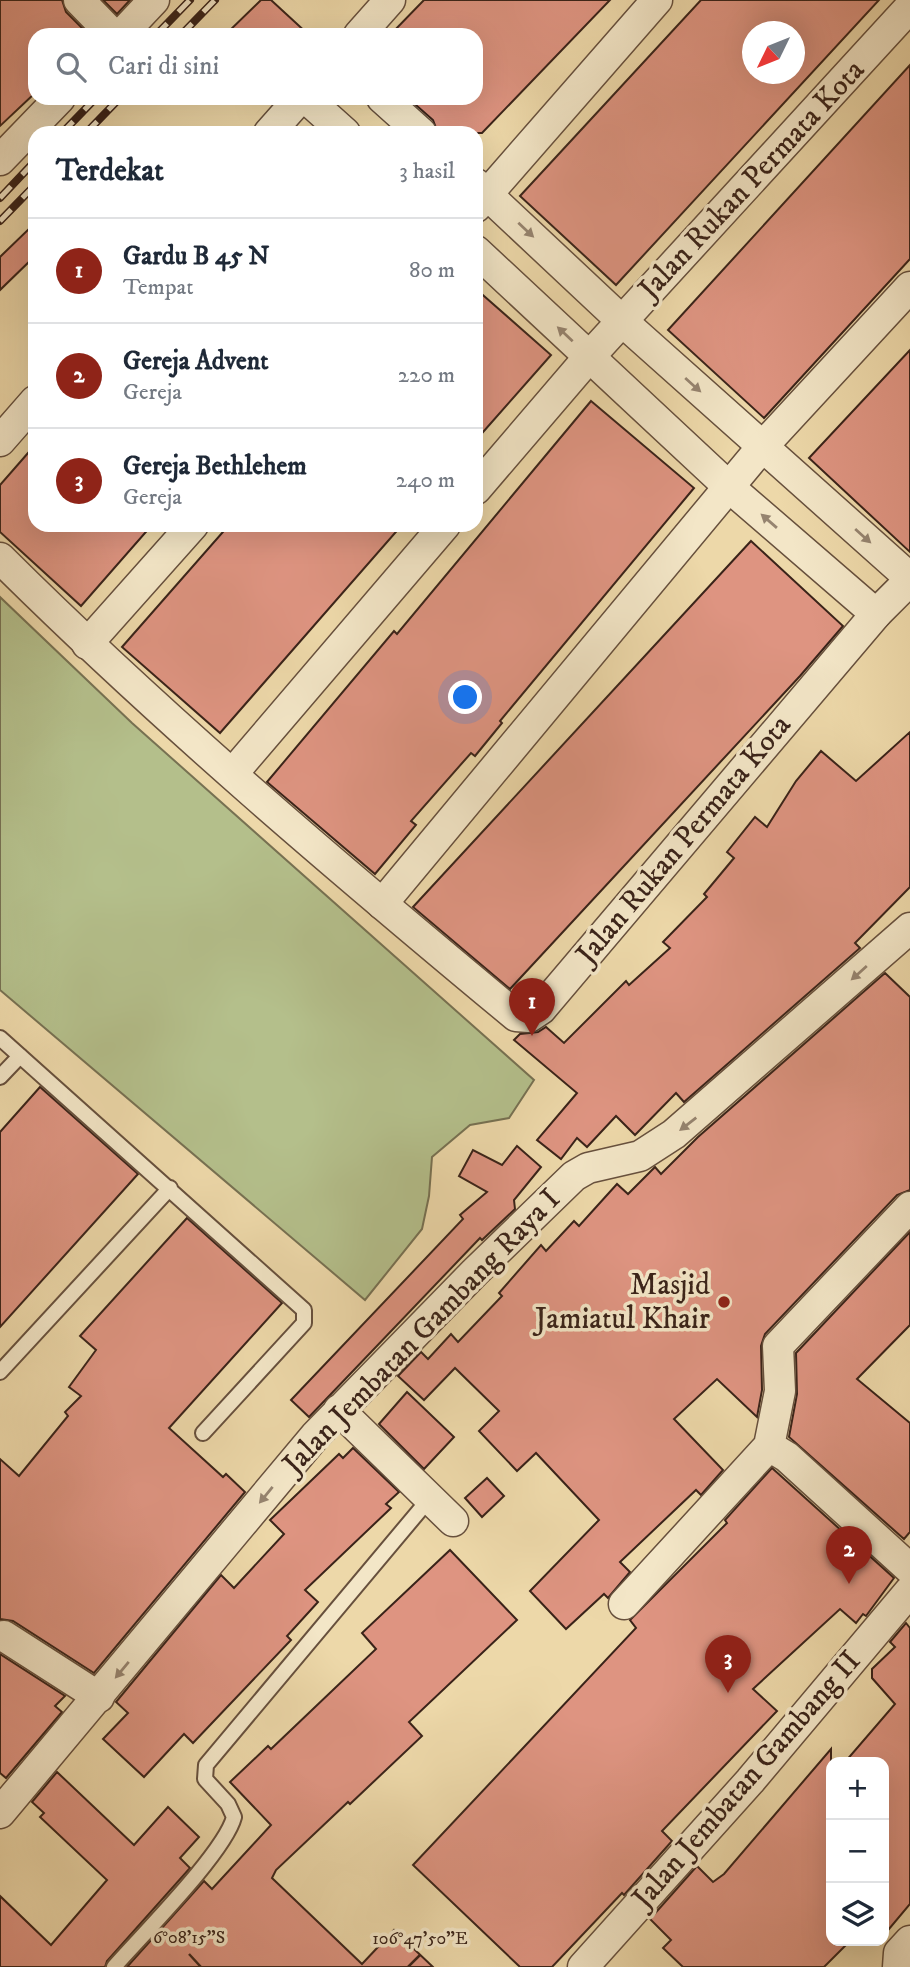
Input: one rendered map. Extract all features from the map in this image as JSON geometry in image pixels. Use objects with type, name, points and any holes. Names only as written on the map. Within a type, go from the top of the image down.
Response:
[{"type":"street","points":[[79,0],[106,28]]},
{"type":"street","points":[[128,28],[154,0]]},
{"type":"street","points":[[365,28],[390,0]]},
{"type":"street","name":"Jalan Rukan Permata Kota","points":[[483,192],[657,0]]},
{"type":"street","name":"Jalan Rukan Permata Kota","points":[[483,481],[589,357],[910,7]]},
{"type":"street","points":[[33,126],[53,105]]},
{"type":"street","points":[[275,126],[294,105]]},
{"type":"street","points":[[314,105],[337,126]]},
{"type":"street","points":[[390,105],[413,126]]},
{"type":"street","points":[[0,160],[28,131]]},
{"type":"street","name":"Jalan Rukan Permata Kota","points":[[0,558],[87,644],[382,904],[516,1016],[529,1017],[541,1009],[876,614],[910,579],[483,198]]},
{"type":"street","points":[[483,258],[729,487],[876,614]]},
{"type":"street","points":[[382,904],[762,447],[910,287]]},
{"type":"street","points":[[0,441],[28,409]]},
{"type":"street","points":[[87,644],[187,532]]},
{"type":"street","points":[[233,772],[439,532]]},
{"type":"street","name":"Jalan Jembatan Gambang Raya I","points":[[6,1795],[99,1697],[339,1410],[574,1176],[588,1168],[640,1156],[674,1134],[910,928]]},
{"type":"street","points":[[624,1604],[769,1446],[780,1391],[778,1346],[910,1207]]},
{"type":"street","points":[[339,1410],[453,1521]]},
{"type":"street","points":[[769,1446],[787,1457],[910,1569]]},
{"type":"street","name":"Jalan Jembatan Gambang II","points":[[583,1967],[750,1781],[910,1591]]},
{"type":"street","points":[[4,1636],[99,1697]]},
{"type":"street","points":[[898,1967],[900,1953],[910,1941]]},
{"type":"lane","points":[[0,1038],[304,1310],[304,1323],[203,1433]]},
{"type":"lane","points":[[0,1077],[20,1056]]},
{"type":"lane","points":[[0,1372],[170,1188]]},
{"type":"lane","points":[[114,1967],[205,1863],[232,1825],[234,1817],[228,1804],[205,1779],[206,1765],[430,1498]]},
{"type":"green space","points":[[0,597],[132,723],[534,1080],[509,1118],[470,1125],[432,1157],[429,1196],[422,1229],[365,1300],[0,990]]},
{"type":"building","points":[[0,0],[62,0],[66,12],[82,28],[28,28],[28,100],[0,126]]},
{"type":"building","points":[[103,0],[130,0],[117,14]]},
{"type":"building","points":[[261,0],[271,0],[301,28],[232,28]]},
{"type":"building","points":[[424,0],[610,0],[483,132],[483,126],[435,126],[433,120],[416,105],[483,105],[483,28],[397,28]]},
{"type":"building","points":[[701,0],[879,0],[805,80],[805,21],[742,21],[742,84],[801,84],[616,285],[520,196]]},
{"type":"building","points":[[910,65],[910,259],[764,418],[668,330]]},
{"type":"building","points":[[28,230],[28,263],[0,290],[0,257]]},
{"type":"building","points":[[483,295],[551,355],[483,432]]},
{"type":"building","points":[[910,350],[910,552],[809,458]]},
{"type":"building","points":[[591,401],[694,488],[500,721],[502,723],[475,756],[471,753],[411,821],[416,825],[375,874],[267,782],[394,631],[397,634]]},
{"type":"building","points":[[28,453],[28,532],[146,532],[81,606],[0,532],[0,485]]},
{"type":"building","points":[[223,532],[396,532],[220,733],[122,647]]},
{"type":"building","points":[[751,541],[843,626],[800,676],[510,989],[413,907]]},
{"type":"building","points":[[910,732],[910,887],[855,943],[860,948],[684,1102],[676,1093],[635,1135],[616,1116],[587,1147],[577,1138],[561,1159],[537,1140],[577,1093],[514,1040],[520,1034],[538,1032],[546,1027],[564,1043],[626,981],[629,985],[670,948],[663,942],[707,897],[704,894],[734,858],[727,852],[755,817],[767,827],[796,781],[821,751],[856,781]]},
{"type":"building","points":[[885,973],[910,997],[910,1190],[897,1195],[765,1334],[761,1346],[762,1390],[757,1417],[717,1379],[674,1419],[723,1470],[701,1495],[696,1490],[620,1562],[630,1572],[608,1598],[604,1594],[566,1629],[530,1591],[599,1520],[536,1453],[517,1471],[479,1431],[499,1411],[455,1368],[424,1400],[398,1376],[421,1352],[428,1359],[451,1334],[458,1342],[502,1296],[499,1293],[541,1245],[546,1251],[574,1221],[579,1226],[617,1184],[628,1194],[655,1167],[661,1174],[698,1137]]},
{"type":"building","points":[[40,1087],[138,1174],[0,1327],[0,1132]]},
{"type":"building","points":[[517,1146],[541,1167],[514,1200],[515,1209],[482,1240],[480,1238],[309,1417],[291,1400],[463,1219],[460,1215],[487,1192],[459,1176],[473,1150],[502,1165]]},
{"type":"building","points":[[187,1218],[282,1303],[169,1428],[223,1477],[226,1474],[245,1492],[94,1673],[13,1621],[0,1619],[0,1459],[19,1476],[68,1416],[65,1412],[81,1396],[69,1387],[96,1350],[80,1336]]},
{"type":"building","points":[[910,1232],[910,1325],[857,1379],[910,1423],[910,1532],[904,1539],[789,1437],[797,1394],[796,1353]]},
{"type":"building","points":[[407,1392],[454,1437],[424,1469],[379,1424]]},
{"type":"building","points":[[353,1448],[399,1492],[386,1504],[391,1508],[305,1590],[318,1602],[287,1636],[291,1640],[193,1743],[184,1734],[144,1777],[103,1739],[128,1713],[116,1702],[221,1575],[234,1588],[284,1534],[270,1520],[339,1454],[343,1458]]},
{"type":"building","points":[[772,1468],[894,1578],[866,1616],[863,1614],[856,1623],[840,1609],[753,1689],[777,1711],[662,1831],[672,1841],[624,1895],[622,1893],[552,1967],[520,1967],[413,1865],[636,1628],[630,1620],[727,1523],[725,1520]]},
{"type":"building","points":[[487,1478],[504,1496],[482,1517],[465,1498]]},
{"type":"building","points":[[450,1550],[517,1620],[409,1722],[422,1736],[276,1870],[272,1878],[362,1964],[394,1930],[433,1967],[127,1967],[204,1881],[212,1889],[271,1825],[230,1782],[268,1746],[271,1749],[376,1649],[362,1633]]},
{"type":"building","points":[[906,1623],[910,1628],[910,1904],[889,1929],[889,1757],[849,1757],[895,1704],[872,1678],[872,1669],[895,1647],[890,1642]]},
{"type":"building","points":[[0,1654],[65,1696],[55,1706],[62,1712],[6,1778],[0,1773]]},
{"type":"building","points":[[831,1749],[831,1757],[826,1757],[826,1946],[845,1946],[824,1967],[683,1967],[663,1948],[671,1940],[650,1919],[697,1866],[713,1882],[724,1874]]},
{"type":"building","points":[[57,1772],[134,1845],[168,1807],[199,1837],[180,1858],[190,1868],[107,1961],[105,1967],[0,1967],[0,1896],[51,1945],[107,1880],[40,1817],[44,1813],[32,1802]]},
{"type":"railway","points":[[163,28],[190,0]]},
{"type":"railway","points":[[188,28],[215,0]]},
{"type":"railway","points":[[69,126],[89,105]]},
{"type":"railway","points":[[93,126],[113,105]]},
{"type":"railway","points":[[0,198],[28,168]]},
{"type":"railway","points":[[0,221],[28,192]]},
{"type":"place","name":"Gardu B 45 N","points":[[532,1036]]},
{"type":"place","name":"Masjid Jamiatul Khair","points":[[724,1302]]},
{"type":"place","name":"Gereja Advent","points":[[849,1584]]},
{"type":"place","name":"Gereja Bethlehem","points":[[728,1693]]}]
